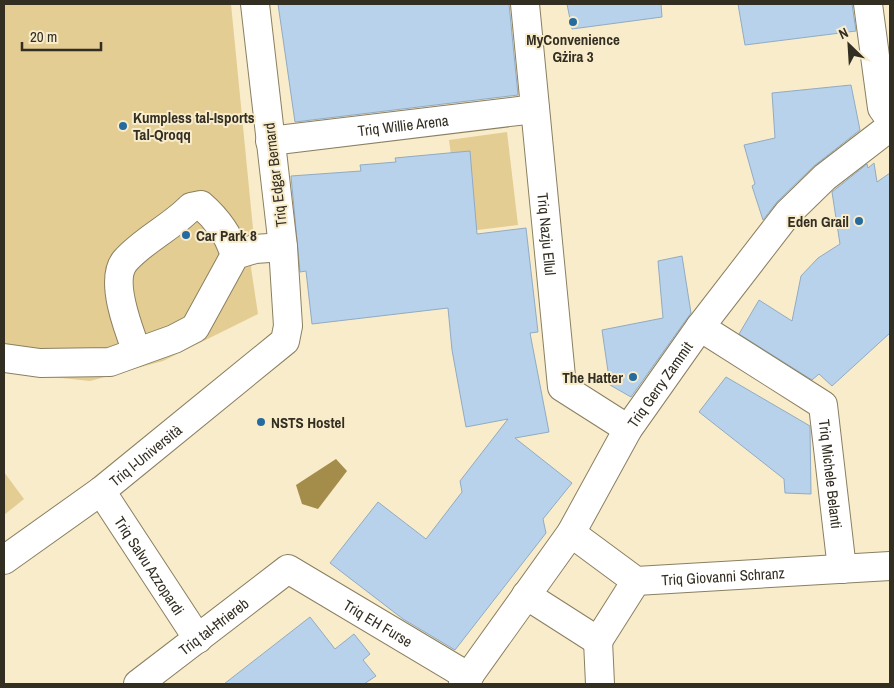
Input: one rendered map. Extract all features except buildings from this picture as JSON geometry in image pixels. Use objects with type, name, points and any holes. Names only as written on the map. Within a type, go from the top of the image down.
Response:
[{"type":"street","name":"Triq Edgar Bernard","points":[[255,4],[284,247],[288,326],[287,336],[283,345]]},
{"type":"street","name":"Triq Nazju Ellul","points":[[525,4],[562,387],[628,429]]},
{"type":"street","points":[[868,4],[881,39],[882,108],[890,119]]},
{"type":"street","name":"Triq Willie Arena","points":[[270,141],[535,109]]},
{"type":"street","name":"Triq Gerry Zammit","points":[[466,680],[571,533],[628,429],[700,327],[788,213],[825,176],[890,127]]},
{"type":"street","points":[[137,352],[128,330],[118,278],[125,261],[191,207],[201,205],[211,214],[230,240],[235,256]]},
{"type":"street","points":[[4,358],[33,363],[110,362],[174,339],[195,328],[235,256],[255,249],[284,247]]},
{"type":"street","name":"Triq Michele Belanti","points":[[700,327],[823,405],[842,569]]},
{"type":"street","name":"Triq l-Università","points":[[4,560],[102,491],[283,345]]},
{"type":"street","name":"Triq Salvu Azzopardi","points":[[102,491],[198,639]]},
{"type":"street","points":[[571,533],[636,581],[598,641],[600,684]]},
{"type":"street","name":"Triq Giovanni Schranz","points":[[636,581],[890,566]]},
{"type":"street","name":"Triq tal-Ħriereb","points":[[138,684],[288,569]]},
{"type":"street","name":"Triq EH Furse","points":[[288,569],[466,680]]},
{"type":"street","points":[[526,595],[598,641]]},
{"type":"shaded area","name":"Kumpless tal-Isports Tal-Qroqq","points":[[4,4],[231,4],[255,249],[251,268],[258,314],[163,361],[90,381],[4,372]]},
{"type":"shaded area","points":[[507,132],[518,225],[461,232],[449,140]]},
{"type":"shaded area","points":[[336,459],[347,471],[318,509],[302,504],[296,485]]},
{"type":"shaded area","points":[[4,472],[24,499],[4,515]]},
{"type":"place","name":"MyConvenience Gżira 3","points":[[573,22]]},
{"type":"place","name":"Kumpless tal-Isports Tal-Qroqq","points":[[123,126]]},
{"type":"place","name":"Eden Grail","points":[[859,221]]},
{"type":"place","name":"Car Park 8","points":[[186,235]]},
{"type":"place","name":"The Hatter","points":[[633,377]]},
{"type":"place","name":"NSTS Hostel","points":[[261,422]]}]
